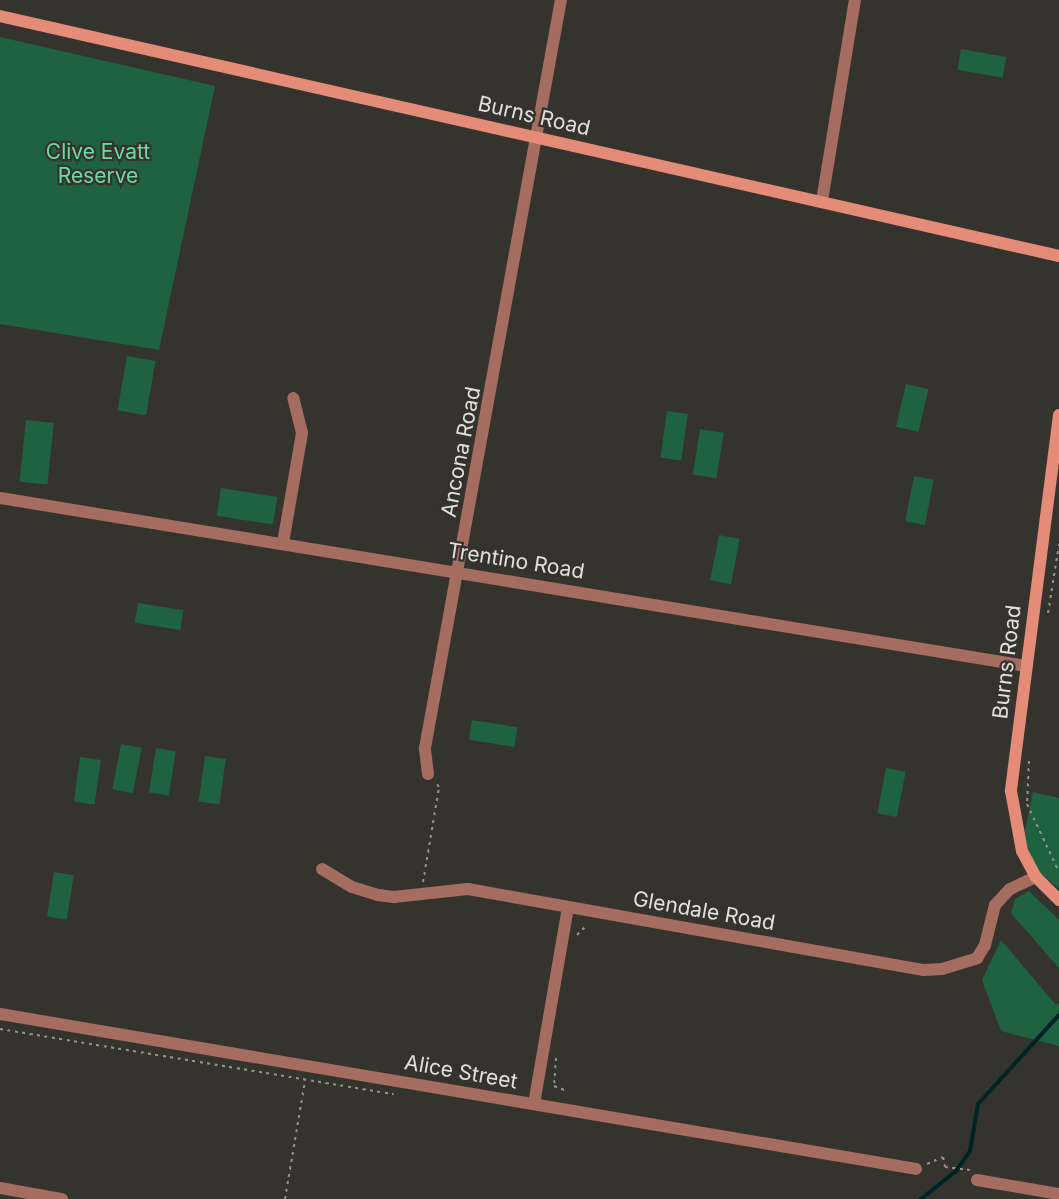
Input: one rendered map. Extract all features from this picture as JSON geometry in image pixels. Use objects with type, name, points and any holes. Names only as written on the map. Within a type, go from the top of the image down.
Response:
[{"type":"main road","name":"Burns Road","points":[[0,16],[1059,256]]},
{"type":"main road","name":"Burns Road","points":[[1059,415],[1056,453],[1011,791],[1017,836],[1036,877],[1059,900]]},
{"type":"street","name":"Ancona Road","points":[[428,774],[425,748],[539,137],[561,0]]},
{"type":"street","points":[[822,201],[855,0]]},
{"type":"street","points":[[283,543],[302,433],[293,398]]},
{"type":"street","name":"Trentino Road","points":[[0,498],[458,571],[1026,666]]},
{"type":"street","name":"Glendale Road","points":[[322,869],[365,892],[394,897],[460,889],[924,970],[942,969],[976,958],[986,945],[995,905],[1010,890],[1036,877]]},
{"type":"street","points":[[534,1104],[568,907]]},
{"type":"street","name":"Alice Street","points":[[0,1014],[916,1169]]},
{"type":"street","points":[[977,1180],[1059,1194]]},
{"type":"street","points":[[0,1188],[62,1199]]},
{"type":"path","points":[[1047,614],[1059,544]]},
{"type":"path","points":[[1029,752],[1027,804],[1059,872]]},
{"type":"path","points":[[421,894],[439,787],[428,774]]},
{"type":"path","points":[[575,945],[577,933],[586,926]]},
{"type":"path","points":[[0,1029],[399,1095]]},
{"type":"path","points":[[557,1051],[554,1086],[567,1091]]},
{"type":"path","points":[[285,1199],[305,1080]]},
{"type":"path","points":[[916,1169],[943,1157],[945,1167],[969,1169],[977,1180]]},
{"type":"green space","name":"Clive Evatt Reserve","points":[[0,37],[215,86],[159,350],[0,324]]},
{"type":"green space","points":[[961,49],[1006,57],[1003,78],[957,70]]},
{"type":"green space","points":[[127,356],[156,361],[146,415],[117,410]]},
{"type":"green space","points":[[906,384],[928,389],[919,432],[896,427]]},
{"type":"green space","points":[[667,411],[688,414],[681,460],[660,458]]},
{"type":"green space","points":[[26,420],[54,423],[47,485],[20,482]]},
{"type":"green space","points":[[700,429],[724,433],[717,478],[693,474]]},
{"type":"green space","points":[[914,476],[934,480],[925,525],[905,521]]},
{"type":"green space","points":[[221,488],[277,497],[273,525],[217,516]]},
{"type":"green space","points":[[719,535],[740,539],[731,584],[710,580]]},
{"type":"green space","points":[[138,603],[183,610],[180,630],[135,623]]},
{"type":"green space","points":[[472,720],[517,727],[514,747],[469,740]]},
{"type":"green space","points":[[121,744],[142,748],[133,793],[112,789]]},
{"type":"green space","points":[[156,748],[176,751],[169,796],[149,792]]},
{"type":"green space","points":[[205,756],[226,759],[219,804],[199,802]]},
{"type":"green space","points":[[80,757],[101,760],[95,804],[74,802]]},
{"type":"green space","points":[[886,768],[906,772],[897,817],[877,813]]},
{"type":"green space","points":[[1033,792],[1059,798],[1059,889],[1034,867],[1024,836]]},
{"type":"green space","points":[[54,872],[74,875],[67,920],[47,916]]},
{"type":"green space","points":[[1029,891],[1059,920],[1059,968],[1011,913],[1015,899]]},
{"type":"green space","points":[[1001,940],[1056,1005],[1059,1003],[1059,1046],[1001,1031],[982,980]]},
{"type":"waterway","points":[[921,1199],[956,1171],[970,1151],[978,1104],[1059,1015]]}]
